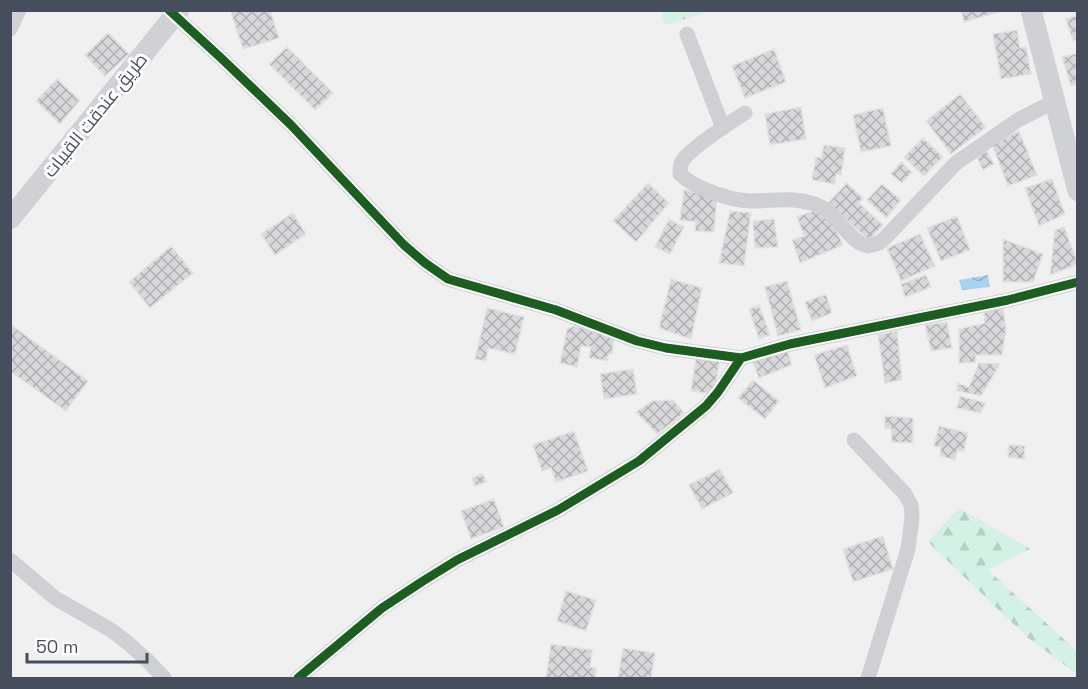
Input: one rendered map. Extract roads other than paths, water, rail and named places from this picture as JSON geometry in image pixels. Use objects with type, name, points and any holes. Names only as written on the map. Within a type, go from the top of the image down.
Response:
[{"type":"main road","points":[[1031,10],[1077,191]]},
{"type":"main road","name":"طريق عندقت القبيات","points":[[10,219],[174,12]]},
{"type":"street","points":[[10,29],[19,10]]},
{"type":"street","points":[[174,12],[291,125],[404,245],[425,263],[448,279],[556,310],[638,341],[666,348],[741,358],[790,344],[1008,300],[1077,282]]},
{"type":"street","points":[[687,34],[723,128]]},
{"type":"street","points":[[745,113],[683,161],[680,174],[706,189],[748,201],[788,199],[815,204],[827,210],[858,242],[868,246],[879,243],[885,238],[940,178],[966,156],[1018,120],[1055,101]]},
{"type":"street","points":[[298,678],[382,608],[423,581],[457,560],[558,510],[639,461],[705,406],[718,392],[741,358]]},
{"type":"street","points":[[854,440],[905,494],[911,505],[912,518],[908,549],[868,678]]},
{"type":"street","points":[[10,560],[55,598],[111,630],[128,643],[164,678]]},
{"type":"water","points":[[988,275],[990,287],[962,290],[959,280]]}]
